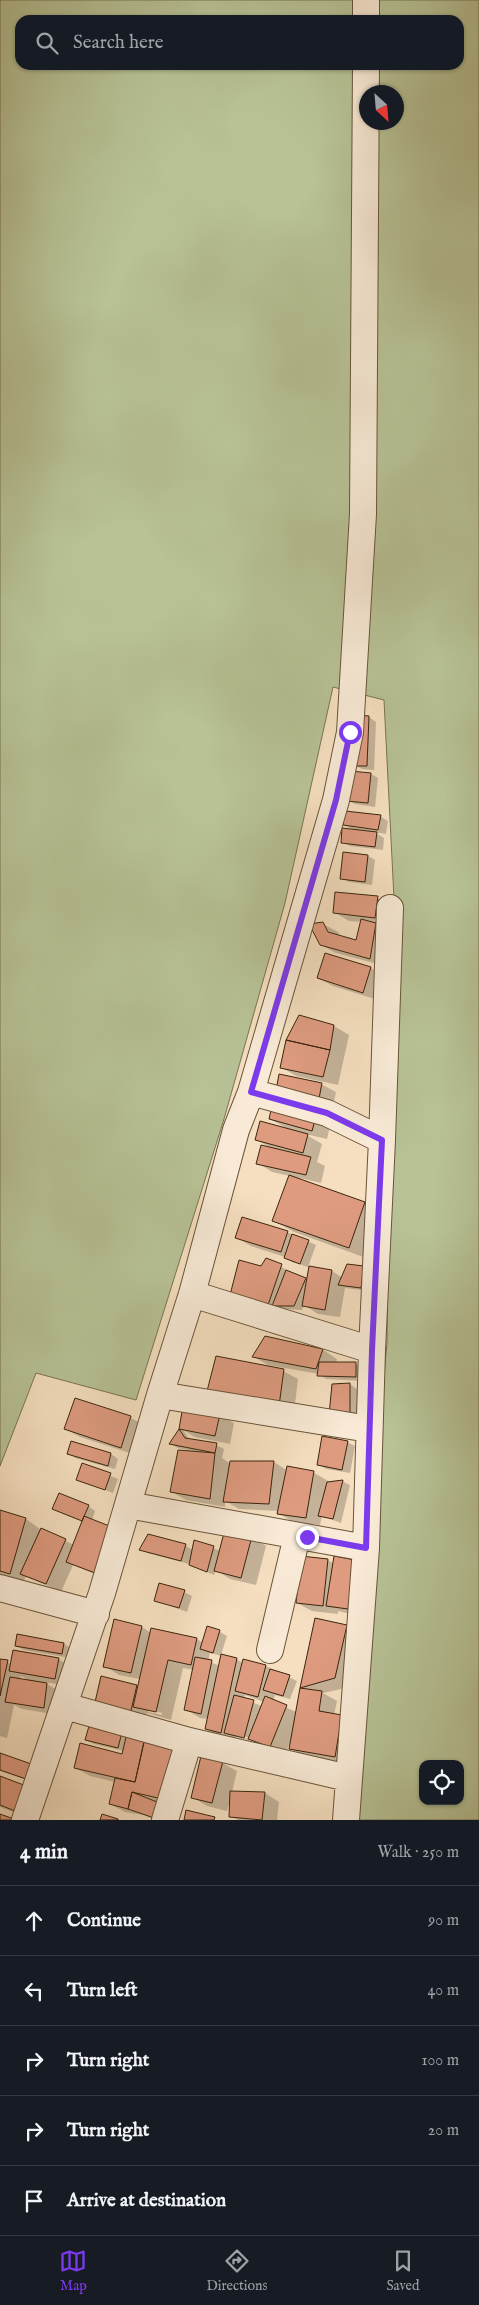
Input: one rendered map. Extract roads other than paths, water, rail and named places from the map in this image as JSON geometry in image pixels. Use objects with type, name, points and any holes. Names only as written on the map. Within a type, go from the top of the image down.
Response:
[{"type":"street","points":[[366,0],[366,15]]},
{"type":"street","points":[[25,1820],[96,1614],[160,1395],[192,1294],[236,1130],[251,1092],[336,800],[350,732],[363,514],[366,70]]},
{"type":"street","points":[[346,1820],[366,1548],[390,908]]},
{"type":"street","points":[[251,1092],[327,1113],[382,1140]]},
{"type":"street","points":[[192,1294],[372,1350]]},
{"type":"street","points":[[160,1395],[369,1429]]},
{"type":"street","points":[[128,1504],[366,1548]]},
{"type":"street","points":[[270,1650],[297,1536]]},
{"type":"street","points":[[0,1588],[96,1614]]},
{"type":"street","points":[[65,1706],[189,1741],[348,1778]]},
{"type":"street","points":[[165,1820],[189,1741]]}]
